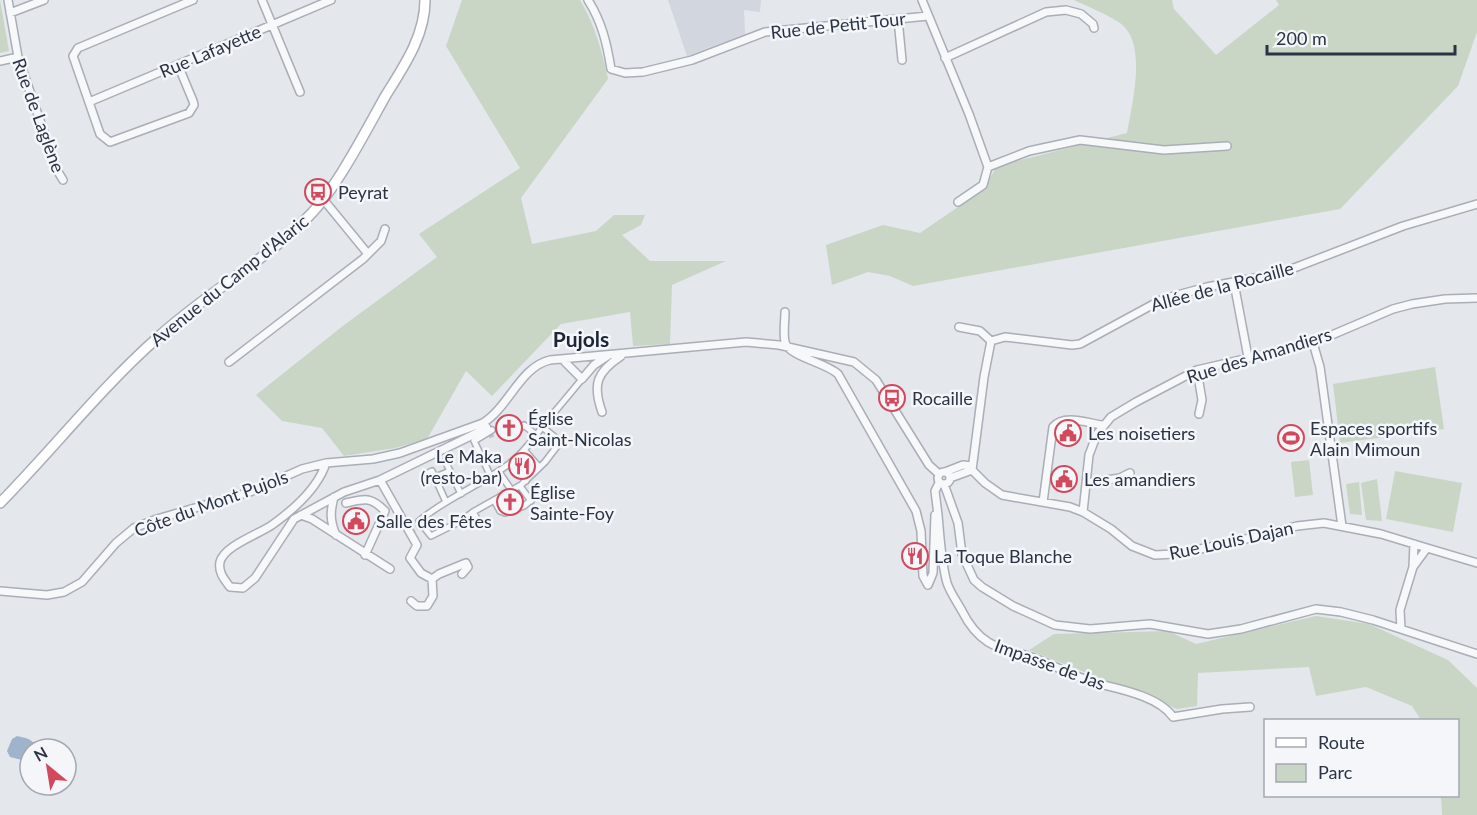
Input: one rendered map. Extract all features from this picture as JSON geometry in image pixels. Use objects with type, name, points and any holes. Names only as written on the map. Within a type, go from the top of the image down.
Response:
[{"type":"main road","name":"Avenue du Camp d'Alaric","points":[[0,503],[149,345],[282,241],[309,216],[323,199],[410,56],[421,29],[424,0]]},
{"type":"street","name":"Rue de Laglène","points":[[8,0],[18,57],[49,148],[63,180]]},
{"type":"street","points":[[10,13],[44,0]]},
{"type":"street","points":[[178,65],[194,105],[192,110],[185,116],[110,142],[100,134],[74,61],[74,52],[78,48],[193,0]]},
{"type":"street","points":[[262,0],[300,92]]},
{"type":"street","name":"Rue Lafayette","points":[[89,102],[331,0]]},
{"type":"street","name":"Rue de Petit Tour","points":[[588,0],[596,12],[607,42],[611,69],[625,74],[692,60],[765,32],[928,16]]},
{"type":"street","points":[[922,0],[969,114],[988,167],[983,185],[958,202]]},
{"type":"street","points":[[945,58],[1046,12],[1066,10],[1081,14],[1093,24],[1094,28]]},
{"type":"street","points":[[898,19],[902,60]]},
{"type":"street","points":[[0,61],[18,57]]},
{"type":"street","points":[[988,167],[1029,151],[1080,140],[1164,150],[1227,146]]},
{"type":"street","points":[[323,199],[368,254]]},
{"type":"street","name":"Allée de la Rocaille","points":[[991,341],[1005,337],[1080,344],[1163,299],[1206,287],[1281,273],[1364,240],[1477,204]]},
{"type":"street","points":[[229,362],[368,254],[381,242],[385,229]]},
{"type":"street","points":[[1234,283],[1248,357]]},
{"type":"street","name":"Rue des Amandiers","points":[[1102,425],[1118,412],[1197,370],[1312,343],[1402,306],[1445,299],[1477,298]]},
{"type":"street","points":[[488,480],[475,442],[487,429],[494,414],[535,366],[550,360],[746,342],[789,347],[854,362],[868,372],[891,403],[929,465],[944,475],[948,483],[942,484],[935,491],[938,515],[935,515],[933,573],[928,585],[923,576],[921,531],[916,511],[838,374],[823,363],[790,351],[789,347],[785,343],[784,312]]},
{"type":"street","points":[[959,327],[980,331],[991,341],[972,468],[937,478],[942,484],[958,523],[962,554],[974,579],[982,587],[1013,606],[1055,624],[1089,629],[1150,624],[1208,634],[1316,609],[1341,612],[1389,625],[1477,654]]},
{"type":"street","points":[[1312,343],[1320,367],[1342,526]]},
{"type":"street","points":[[602,412],[596,391],[598,378],[609,364],[623,354]]},
{"type":"street","points":[[542,427],[556,438],[558,445],[520,486],[431,536],[421,525],[419,521],[430,512],[488,480],[512,462],[594,365],[609,355]]},
{"type":"street","points":[[565,359],[565,362],[582,380]]},
{"type":"street","points":[[1197,370],[1202,400],[1199,414]]},
{"type":"street","points":[[1042,502],[1053,428],[1057,423],[1068,420],[1102,425],[1091,447],[1083,512]]},
{"type":"street","points":[[513,435],[524,425],[536,435]]},
{"type":"street","points":[[326,463],[314,485],[291,510],[225,553],[220,563],[221,576],[230,587],[243,588],[255,578],[294,519],[344,492],[380,480],[487,429]]},
{"type":"street","name":"Côte du Mont Pujols","points":[[0,591],[47,595],[71,590],[82,582],[116,543],[134,528],[157,519],[250,492],[302,469],[326,463],[373,459],[487,429]]},
{"type":"street","points":[[523,451],[540,467]]},
{"type":"street","points":[[451,459],[446,461],[460,494]]},
{"type":"street","points":[[512,462],[525,481]]},
{"type":"street","name":"Rue Louis Dajan","points":[[972,468],[985,483],[1002,495],[1070,507],[1083,512],[1111,529],[1132,546],[1155,555],[1174,554],[1226,544],[1297,526],[1324,524],[1381,534],[1477,563]]},
{"type":"street","points":[[426,474],[432,471],[446,502]]},
{"type":"street","points":[[438,476],[450,471]]},
{"type":"street","points":[[499,472],[512,491]]},
{"type":"street","points":[[1086,483],[1119,478],[1130,473]]},
{"type":"street","points":[[380,480],[417,544],[410,558],[421,573],[432,579]]},
{"type":"street","points":[[520,486],[531,501]]},
{"type":"street","points":[[1070,507],[1084,493]]},
{"type":"street","points":[[496,499],[500,511],[505,513],[524,506],[536,496]]},
{"type":"street","points":[[334,497],[330,510],[331,524],[336,535]]},
{"type":"street","points":[[346,503],[367,498],[376,502],[385,511],[365,555]]},
{"type":"street","points":[[473,512],[481,525]]},
{"type":"street","points":[[302,515],[312,519],[390,569]]},
{"type":"street","name":"Impasse de Jas","points":[[938,515],[941,555],[948,585],[966,618],[977,633],[988,642],[1007,651],[1030,656],[1094,683],[1118,688],[1148,699],[1168,710],[1173,717],[1250,707]]},
{"type":"street","points":[[1389,625],[1400,610],[1413,567],[1414,544]]},
{"type":"street","points":[[1413,567],[1427,548]]},
{"type":"street","points":[[432,579],[466,563],[468,567],[462,574]]},
{"type":"street","points":[[411,601],[417,606],[427,606],[433,596],[432,579]]},
{"type":"street","points":[[1400,610],[1401,629]]},
{"type":"shaded area","points":[[668,0],[761,0],[760,12],[744,10],[745,34],[687,56]]},
{"type":"green space","points":[[0,0],[9,51],[0,53]]},
{"type":"green space","points":[[462,0],[580,0],[590,19],[600,48],[608,79],[521,198],[532,244],[596,231],[614,215],[645,215],[641,225],[622,235],[650,261],[726,261],[672,285],[670,344],[633,346],[630,312],[561,324],[492,396],[466,371],[427,439],[395,448],[344,456],[322,428],[282,421],[256,395],[344,325],[437,257],[419,234],[520,168],[446,46]]},
{"type":"green space","points":[[1074,0],[1172,0],[1174,9],[1216,55],[1279,5],[1276,0],[1477,0],[1477,32],[1458,86],[1340,209],[913,286],[890,276],[868,272],[832,285],[826,245],[883,225],[920,233],[983,190],[997,166],[1127,133],[1136,75],[1134,45],[1129,32],[1120,23]]},
{"type":"green space","points":[[1435,367],[1444,429],[1340,443],[1333,384]]},
{"type":"green space","points":[[1309,460],[1313,495],[1295,497],[1291,462]]},
{"type":"green space","points":[[1395,471],[1462,483],[1453,532],[1386,519]]},
{"type":"green space","points":[[1377,479],[1382,521],[1366,520],[1361,483]]},
{"type":"green space","points":[[1359,482],[1362,515],[1350,514],[1346,484]]},
{"type":"green space","points":[[1316,616],[1369,624],[1448,660],[1477,688],[1477,815],[1442,815],[1441,797],[1459,797],[1459,719],[1420,719],[1412,706],[1366,687],[1316,696],[1309,667],[1198,673],[1197,706],[1177,709],[1029,650],[1054,634],[1168,631],[1196,644]]},
{"type":"water","points":[[17,736],[20,737],[18,737],[18,759],[10,757],[7,751],[12,739]]},
{"type":"tunnel","points":[[490,433],[493,440]]},
{"type":"tunnel","points":[[410,532],[421,525]]},
{"type":"place","name":"Peyrat","points":[[318,192]]},
{"type":"place","name":"Rocaille","points":[[892,398]]},
{"type":"place","name":"Église Saint-Nicolas","points":[[509,428]]},
{"type":"place","name":"Les noisetiers","points":[[1068,433]]},
{"type":"place","name":"Espaces sportifs Alain Mimoun","points":[[1291,438]]},
{"type":"place","name":"Le Maka (resto-bar)","points":[[522,466]]},
{"type":"place","name":"Les amandiers","points":[[1064,479]]},
{"type":"place","name":"Église Sainte-Foy","points":[[510,502]]},
{"type":"place","name":"Salle des Fêtes","points":[[356,521]]},
{"type":"place","name":"La Toque Blanche","points":[[915,556]]},
{"type":"district","name":"Pujols","points":[[581,338]]}]
